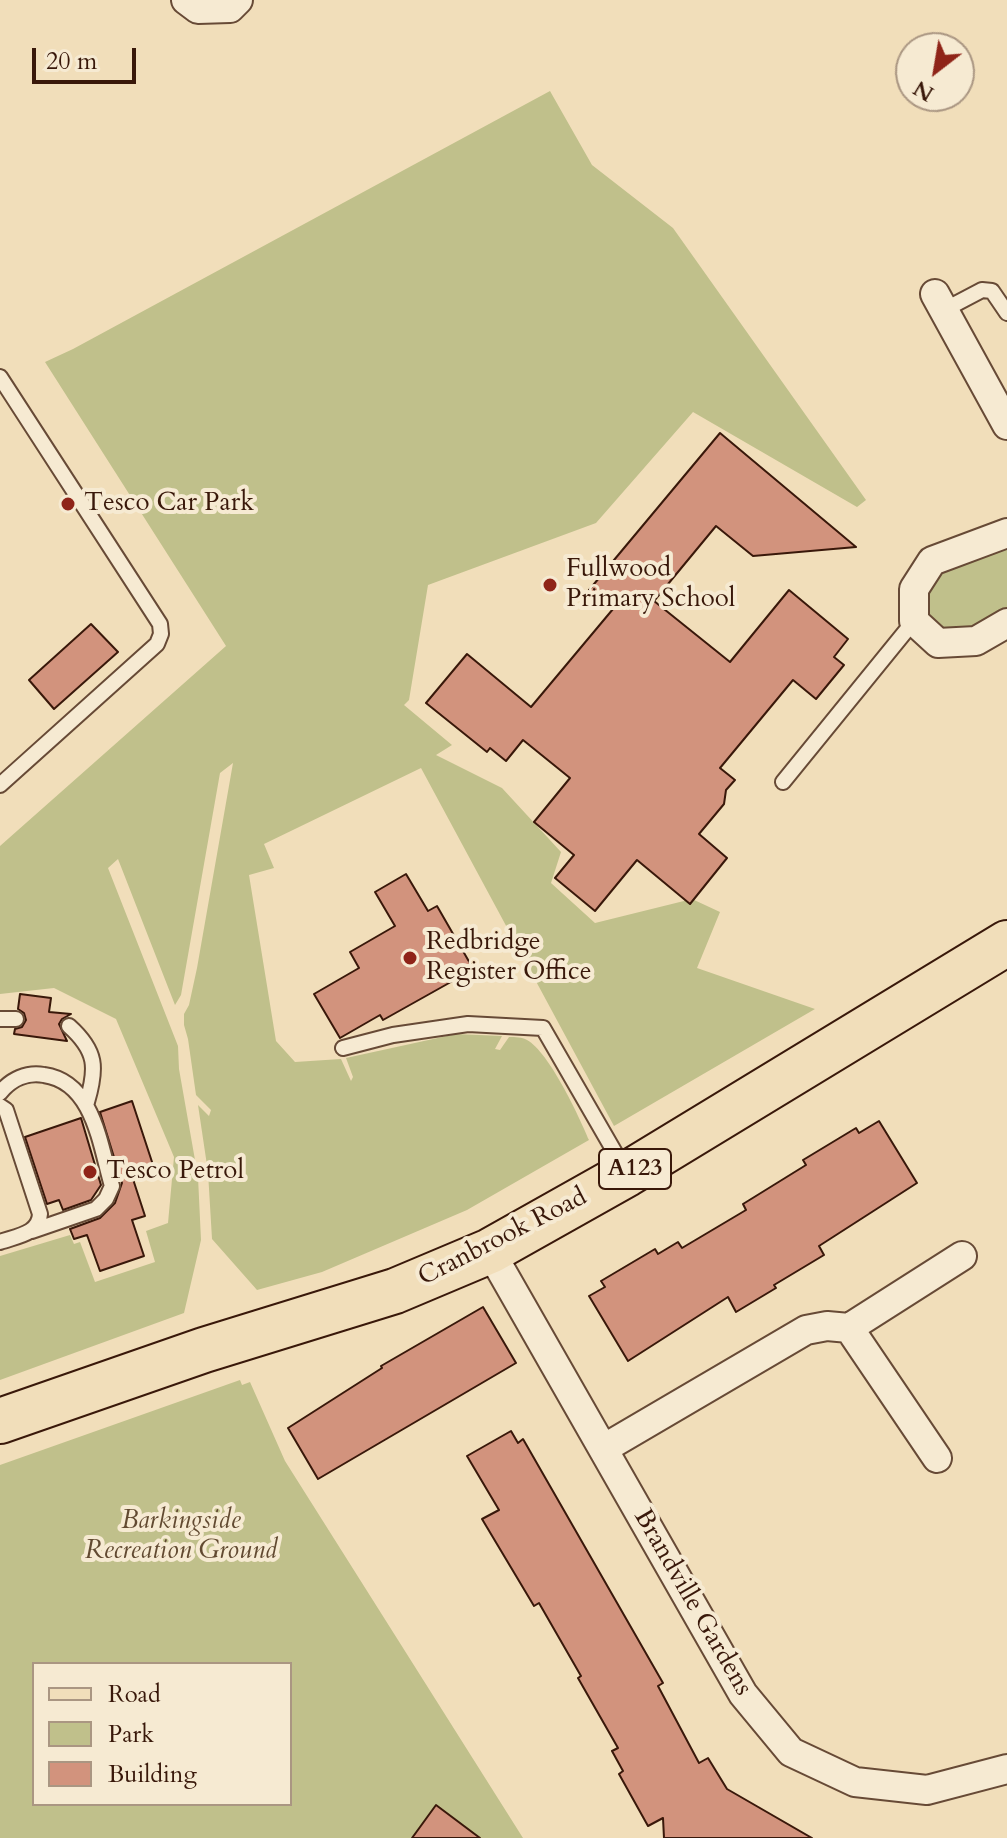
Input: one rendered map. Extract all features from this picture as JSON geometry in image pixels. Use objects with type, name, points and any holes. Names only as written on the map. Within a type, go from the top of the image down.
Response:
[{"type":"main road","name":"Cranbrook Road","points":[[0,1421],[204,1350],[395,1291],[490,1251],[627,1174],[1007,943]]},
{"type":"street","points":[[186,0],[198,9],[230,8],[238,0]]},
{"type":"street","points":[[940,302],[1007,425]]},
{"type":"street","points":[[1007,533],[932,561],[914,589],[914,621],[938,643],[976,641],[1007,623]]},
{"type":"street","name":"Brandville Gardens","points":[[490,1251],[743,1694],[791,1752],[855,1782],[927,1790],[1007,1769]]},
{"type":"street","points":[[603,1449],[806,1330],[827,1326],[849,1328],[962,1256]]},
{"type":"street","points":[[849,1328],[937,1458]]},
{"type":"lane","points":[[940,302],[982,290],[992,291],[1007,313]]},
{"type":"lane","points":[[0,377],[160,624],[161,634],[157,644],[0,785]]},
{"type":"lane","points":[[783,782],[914,621]]},
{"type":"lane","points":[[0,1019],[16,1019]]},
{"type":"lane","points":[[343,1048],[393,1035],[468,1024],[543,1028],[627,1174]]},
{"type":"lane","points":[[69,1026],[85,1041],[93,1060],[93,1082],[87,1102]]},
{"type":"lane","points":[[0,1093],[7,1084],[31,1073],[60,1077],[87,1102],[112,1186],[106,1199],[96,1209],[0,1242]]},
{"type":"lane","points":[[0,1106],[6,1110],[40,1214],[40,1223],[32,1231]]},
{"type":"green space","points":[[550,91],[592,165],[673,228],[866,500],[857,507],[693,412],[596,523],[428,585],[409,700],[404,705],[452,745],[436,755],[502,788],[561,852],[551,883],[595,923],[692,899],[720,912],[697,968],[815,1009],[614,1126],[421,768],[264,844],[274,868],[249,875],[276,1041],[295,1062],[341,1059],[351,1081],[353,1077],[346,1058],[456,1034],[502,1036],[495,1049],[500,1050],[509,1037],[523,1038],[545,1057],[589,1140],[467,1210],[322,1272],[257,1290],[212,1239],[208,1172],[198,1105],[209,1116],[211,1110],[196,1095],[184,1025],[233,763],[220,773],[181,995],[175,1005],[118,859],[108,868],[178,1046],[179,1069],[198,1177],[201,1240],[184,1313],[0,1380],[0,1256],[70,1235],[74,1244],[80,1242],[95,1282],[155,1262],[146,1231],[168,1223],[174,1157],[116,1019],[54,988],[0,994],[0,846],[226,646],[45,362]]},
{"type":"green space","points":[[1007,549],[1007,608],[968,629],[951,631],[936,625],[927,612],[926,604],[927,588],[931,581],[950,568]]},
{"type":"green space","name":"Barkingside Recreation Ground","points":[[240,1380],[242,1385],[250,1382],[285,1461],[523,1838],[0,1838],[0,1465]]},
{"type":"building","name":"Fullwood Primary School","points":[[720,433],[856,547],[753,556],[716,526],[654,601],[730,662],[789,590],[848,639],[834,657],[844,665],[816,699],[793,680],[720,768],[735,780],[726,790],[724,804],[699,834],[727,858],[690,904],[637,860],[595,911],[555,878],[574,855],[534,822],[570,778],[523,740],[506,761],[490,748],[487,752],[426,703],[467,654],[531,707],[613,609],[589,590]]},
{"type":"building","points":[[91,624],[118,652],[54,709],[29,680]]},
{"type":"building","name":"Redbridge Register Office","points":[[406,874],[428,911],[437,906],[471,965],[456,973],[458,978],[383,1020],[380,1015],[340,1038],[314,994],[359,968],[350,952],[395,926],[375,892]]},
{"type":"building","points":[[20,994],[51,998],[49,1012],[71,1014],[59,1024],[67,1041],[14,1034],[15,1029],[22,1027],[26,1020],[24,1013],[18,1009]]},
{"type":"building","points":[[132,1101],[154,1168],[132,1176],[145,1216],[132,1220],[144,1256],[100,1271],[87,1235],[74,1239],[70,1229],[100,1218],[115,1203],[122,1183],[100,1112]]},
{"type":"building","points":[[81,1118],[101,1185],[91,1200],[63,1210],[59,1200],[47,1204],[25,1137]]},
{"type":"building","points":[[879,1121],[917,1183],[819,1246],[824,1255],[774,1285],[776,1288],[736,1312],[728,1297],[628,1361],[589,1296],[605,1287],[601,1281],[655,1249],[658,1254],[678,1242],[682,1248],[746,1210],[743,1204],[806,1165],[803,1160],[856,1128],[859,1133]]},
{"type":"building","points":[[483,1307],[516,1363],[318,1479],[288,1428],[381,1366]]},
{"type":"building","points":[[511,1431],[518,1443],[523,1439],[663,1683],[658,1686],[699,1763],[708,1758],[727,1789],[812,1838],[664,1838],[663,1818],[648,1826],[619,1774],[623,1771],[612,1751],[618,1748],[578,1678],[581,1676],[539,1603],[534,1606],[482,1519],[499,1510],[467,1456]]},
{"type":"building","points":[[436,1805],[480,1838],[412,1838]]},
{"type":"place","name":"Tesco Car Park","points":[[68,504]]},
{"type":"place","name":"Fullwood Primary School","points":[[550,585]]},
{"type":"place","name":"Redbridge Register Office","points":[[410,958]]},
{"type":"place","name":"Tesco Petrol","points":[[90,1172]]}]
